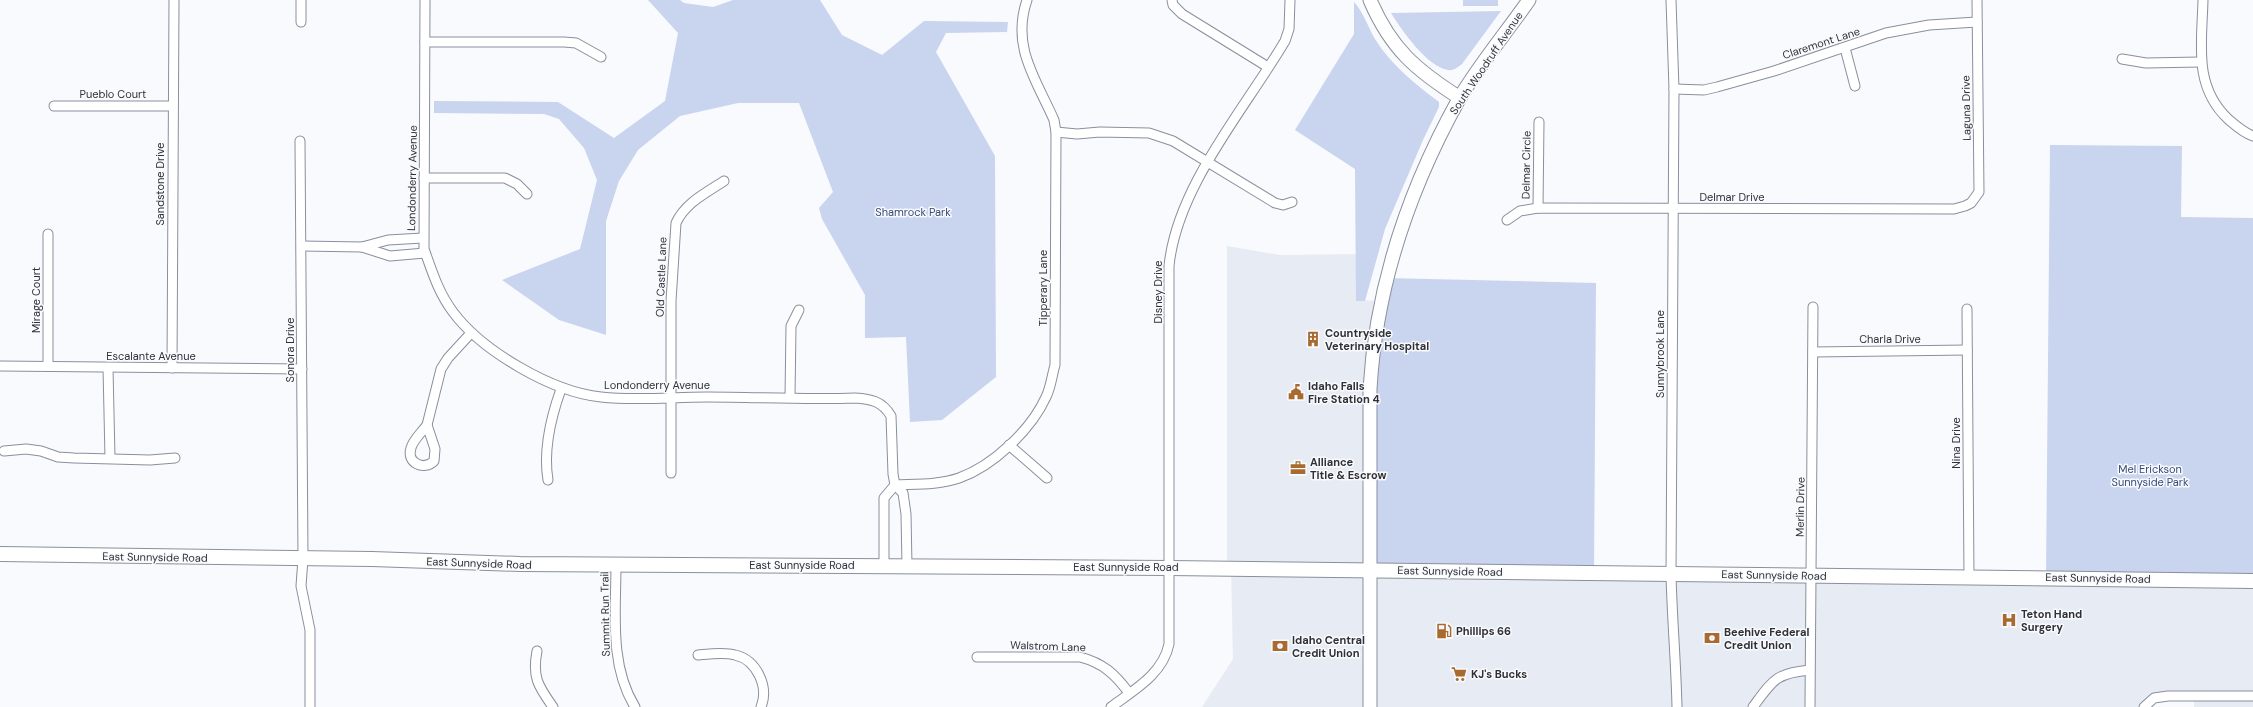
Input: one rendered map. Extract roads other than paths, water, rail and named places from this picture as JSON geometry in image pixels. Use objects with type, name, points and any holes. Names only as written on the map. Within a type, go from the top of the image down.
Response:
[{"type":"main road","points":[[1370,0],[1384,29],[1400,51],[1432,80],[1460,98]]},
{"type":"main road","name":"South Woodruff Avenue","points":[[1370,707],[1371,357],[1385,278],[1405,214],[1429,156],[1460,98],[1529,0]]},
{"type":"main road","name":"East Sunnyside Road","points":[[0,554],[616,565],[884,565],[2253,581]]},
{"type":"street","name":"Sandstone Drive","points":[[172,368],[174,0]]},
{"type":"street","points":[[301,0],[301,22]]},
{"type":"street","name":"Londonderry Avenue","points":[[425,0],[423,238],[427,262],[452,311],[471,333],[518,366],[561,389],[601,397],[790,397],[868,399],[878,401],[891,416],[895,485],[903,493],[906,514],[907,566]]},
{"type":"street","name":"Tipperary Lane","points":[[895,485],[936,483],[957,479],[976,471],[994,459],[1009,445],[1044,401],[1055,365],[1056,132],[1054,120],[1022,47],[1022,21],[1027,0]]},
{"type":"street","points":[[1172,0],[1172,5],[1182,14],[1268,67]]},
{"type":"street","name":"Disney Drive","points":[[1111,707],[1129,693],[1142,686],[1167,653],[1169,644],[1170,258],[1174,233],[1184,206],[1208,164],[1285,41],[1289,29],[1290,0]]},
{"type":"street","name":"Sunnybrook Lane","points":[[1671,0],[1674,89],[1672,209],[1671,574],[1672,611],[1676,652],[1677,707]]},
{"type":"street","name":"Laguna Drive","points":[[1961,207],[1971,203],[1979,192],[1977,0]]},
{"type":"street","points":[[2203,0],[2200,62],[2204,80],[2210,96],[2220,111],[2233,124],[2253,136]]},
{"type":"street","name":"Claremont Lane","points":[[1674,89],[1704,90],[1717,87],[1844,48],[1886,33],[1929,25],[1977,22]]},
{"type":"street","points":[[425,42],[576,43],[601,57]]},
{"type":"street","points":[[1844,48],[1855,86]]},
{"type":"street","points":[[2122,58],[2146,63],[2200,62]]},
{"type":"street","name":"Pueblo Court","points":[[54,106],[173,106]]},
{"type":"street","name":"Delmar Circle","points":[[1538,208],[1539,122]]},
{"type":"street","points":[[1056,132],[1077,134],[1100,132],[1148,133],[1173,141],[1208,164],[1275,203],[1283,205],[1292,202]]},
{"type":"street","name":"Sonora Drive","points":[[300,141],[302,246],[301,586],[310,630],[310,707]]},
{"type":"street","points":[[424,178],[505,178],[518,184],[527,194]]},
{"type":"street","name":"Old Castle Lane","points":[[671,473],[671,301],[676,223],[680,213],[690,204],[724,181]]},
{"type":"street","name":"Delmar Drive","points":[[1506,220],[1520,211],[1538,208],[1672,209],[1961,207]]},
{"type":"street","name":"Mirage Court","points":[[48,234],[48,366]]},
{"type":"street","points":[[302,246],[362,247],[388,240],[423,238]]},
{"type":"street","points":[[362,247],[390,256],[425,254]]},
{"type":"street","name":"Merlin Drive","points":[[1810,707],[1813,307]]},
{"type":"street","name":"Nina Drive","points":[[1967,309],[1969,577]]},
{"type":"street","points":[[790,397],[791,326],[798,310]]},
{"type":"street","points":[[427,425],[441,369],[448,358],[471,333]]},
{"type":"street","name":"Charla Drive","points":[[1813,352],[1967,350]]},
{"type":"street","name":"Escalante Avenue","points":[[0,366],[302,369]]},
{"type":"street","points":[[108,368],[110,458]]},
{"type":"street","points":[[548,480],[548,440],[554,407],[561,389]]},
{"type":"street","points":[[1009,445],[1046,478]]},
{"type":"street","points":[[4,450],[26,449],[41,451],[58,457],[74,458],[150,460],[176,458]]},
{"type":"street","points":[[884,565],[884,498],[895,485]]},
{"type":"street","name":"Summit Run Trail","points":[[616,565],[616,642],[619,670],[635,707]]},
{"type":"street","points":[[537,651],[534,667],[538,682],[553,707]]},
{"type":"street","points":[[698,655],[727,653],[737,655],[744,659],[759,674],[762,680],[764,693],[761,707]]},
{"type":"street","name":"Walstrom Lane","points":[[977,657],[1080,657],[1094,661],[1108,668],[1129,693]]},
{"type":"street","points":[[1753,707],[1777,677],[1791,672],[1810,670]]},
{"type":"street","points":[[2144,707],[2154,698],[2168,696],[2253,696]]},
{"type":"place","name":"Countryside Veterinary Hospital","points":[[1313,339]]},
{"type":"place","name":"Idaho Falls Fire Station 4","points":[[1296,392]]},
{"type":"place","name":"Alliance Title & Escrow","points":[[1298,468]]},
{"type":"place","name":"Teton Hand Surgery","points":[[2009,620]]},
{"type":"place","name":"Phillips 66","points":[[1444,631]]},
{"type":"place","name":"Beehive Federal Credit Union","points":[[1712,638]]},
{"type":"place","name":"Idaho Central Credit Union","points":[[1280,646]]},
{"type":"place","name":"KJ's Bucks","points":[[1459,674]]},
{"type":"park label","name":"Shamrock Park","points":[[913,212]]},
{"type":"park label","name":"Mel Erickson Sunnyside Park","points":[[2150,475]]}]
